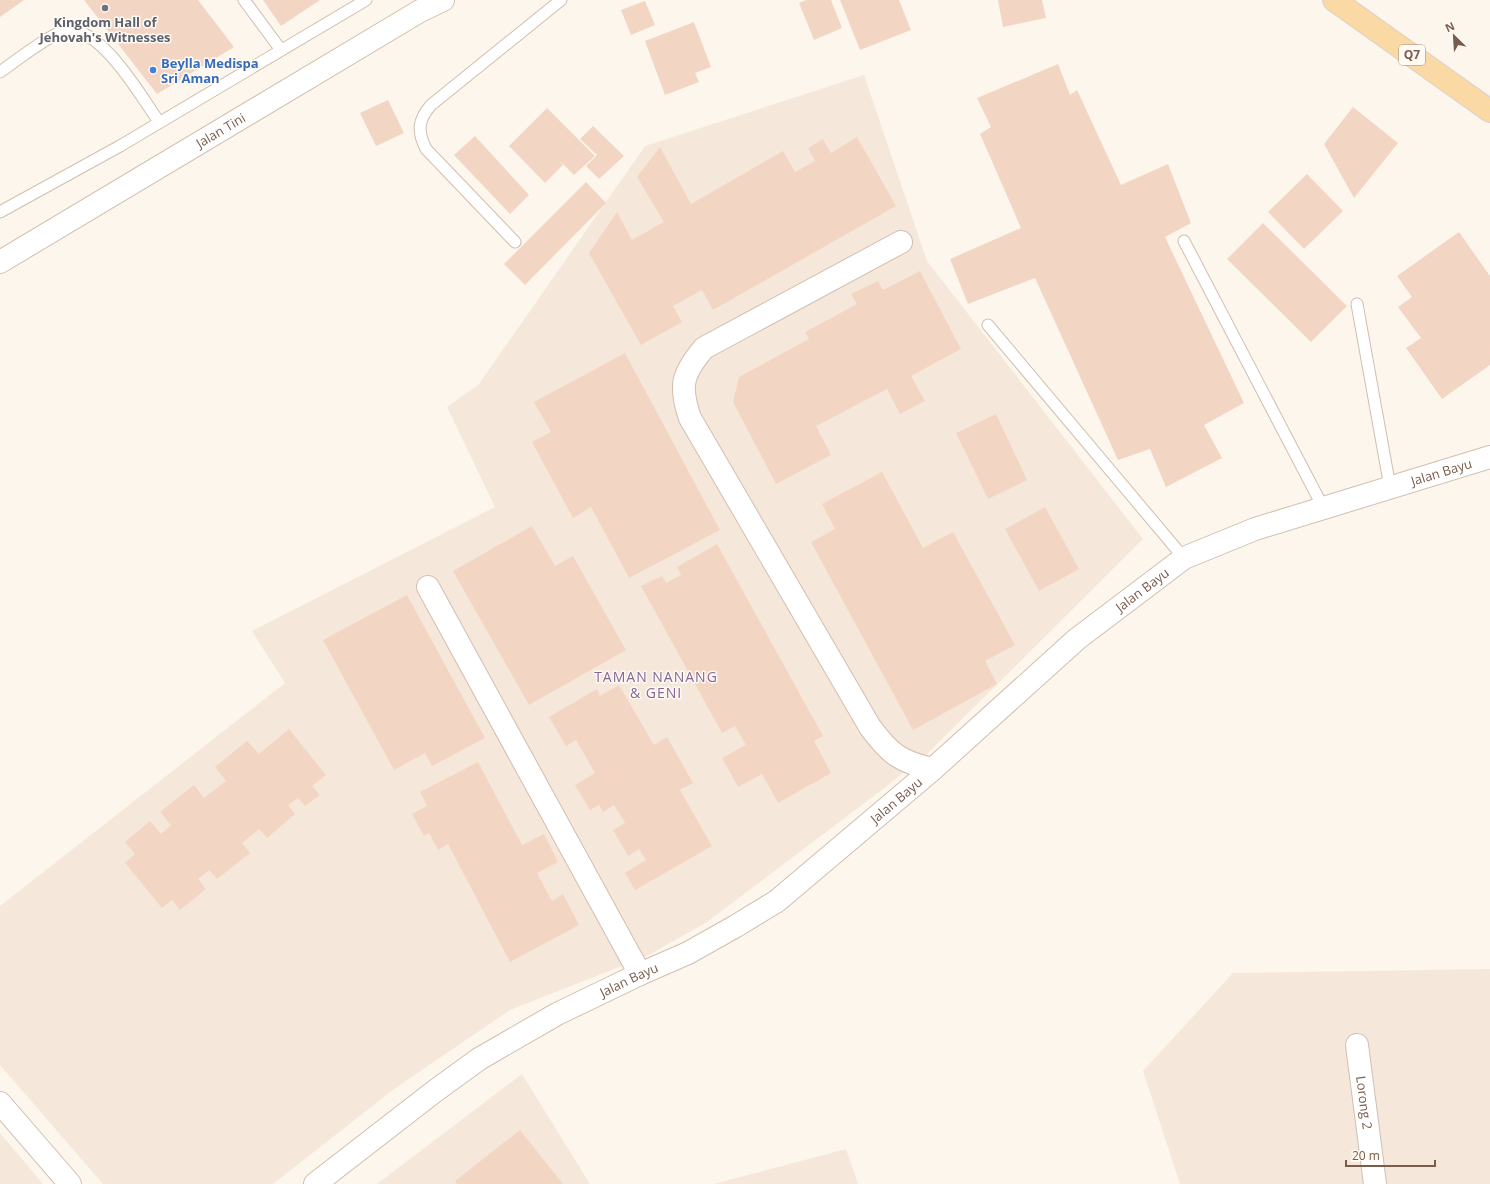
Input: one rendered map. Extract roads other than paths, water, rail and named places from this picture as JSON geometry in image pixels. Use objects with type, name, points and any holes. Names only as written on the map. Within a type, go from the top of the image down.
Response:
[{"type":"main road","name":"Q7","points":[[1334,0],[1490,110]]},
{"type":"street","name":"Jalan Tini","points":[[0,262],[420,11],[442,0]]},
{"type":"street","points":[[901,242],[704,348],[691,363],[684,380],[684,400],[690,418],[870,727],[883,744],[899,758],[919,766],[933,769]]},
{"type":"street","name":"Jalan Bayu","points":[[315,1184],[435,1091],[479,1059],[557,1014],[640,974],[688,953],[776,901],[933,769],[1077,639],[1184,558],[1255,529],[1490,457]]},
{"type":"street","points":[[428,587],[640,974]]},
{"type":"street","name":"Lorong 2","points":[[1357,1045],[1375,1184]]},
{"type":"street","points":[[0,1103],[70,1184]]},
{"type":"lane","points":[[244,0],[281,50]]},
{"type":"lane","points":[[0,212],[159,122],[366,0]]},
{"type":"lane","points":[[515,242],[426,149],[420,130],[421,121],[431,104],[561,0]]},
{"type":"lane","points":[[0,72],[54,36],[66,31],[82,32],[99,43],[116,61],[159,122]]},
{"type":"lane","points":[[1184,241],[1324,509]]},
{"type":"lane","points":[[1357,304],[1390,487]]},
{"type":"lane","points":[[988,325],[1184,558]]},
{"type":"place","name":"Kingdom Hall of Jehovah's Witnesses","points":[[105,8]]},
{"type":"place","name":"Beylla Medispa Sri Aman","points":[[153,70]]},
{"type":"district","name":"TAMAN NANANG & GENI","points":[[656,686]]}]
